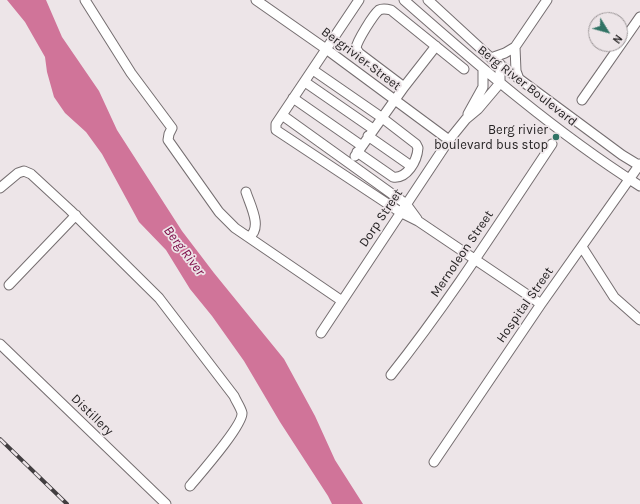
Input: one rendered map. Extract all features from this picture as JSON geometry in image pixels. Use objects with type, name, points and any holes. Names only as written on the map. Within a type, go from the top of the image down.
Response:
[{"type":"street","points":[[85,0],[131,73],[172,128],[168,140],[219,212],[235,228],[342,301]]},
{"type":"street","name":"Bergrivier Street","points":[[256,0],[268,3],[326,49],[449,140]]},
{"type":"street","points":[[359,0],[276,124],[276,130],[400,212],[418,220],[541,304]]},
{"type":"street","name":"Berg River Boulevard","points":[[404,0],[500,83],[600,159],[640,186]]},
{"type":"street","name":"Berg River Boulevard","points":[[428,0],[491,58],[622,155],[640,165]]},
{"type":"street","points":[[491,58],[505,53],[515,47],[547,0]]},
{"type":"street","points":[[404,87],[359,53],[356,48],[360,37],[379,10],[385,8],[391,10],[464,69]]},
{"type":"street","points":[[582,100],[640,17]]},
{"type":"street","points":[[342,174],[394,100],[436,46]]},
{"type":"street","points":[[515,47],[516,71],[519,79]]},
{"type":"street","points":[[500,64],[500,83]]},
{"type":"street","name":"Dorp Street","points":[[466,119],[483,87],[483,69]]},
{"type":"street","points":[[293,98],[393,177],[398,178],[402,176],[412,166],[418,153],[416,144],[382,117],[313,70]]},
{"type":"street","points":[[305,82],[412,166]]},
{"type":"street","name":"Dorp Street","points":[[321,333],[449,140],[466,119],[482,104],[500,83]]},
{"type":"street","points":[[282,115],[406,204],[418,220]]},
{"type":"street","name":"Mernoleon Street","points":[[391,375],[413,347],[475,259],[552,144]]},
{"type":"street","name":"Hospital Street","points":[[434,462],[541,304],[640,165]]},
{"type":"street","points":[[0,188],[18,173],[24,171],[31,174],[159,298],[234,396],[242,413],[240,421],[233,433],[190,486]]},
{"type":"street","points":[[246,192],[255,220],[256,229],[249,237]]},
{"type":"street","points":[[9,285],[76,216]]},
{"type":"street","points":[[582,246],[614,297],[640,320]]},
{"type":"street","name":"Distillery","points":[[0,344],[166,504]]},
{"type":"water","name":"Berg River","points":[[7,0],[46,0],[62,37],[99,91],[117,130],[182,231],[284,359],[315,416],[335,460],[363,504],[332,504],[280,422],[244,361],[212,316],[190,289],[166,250],[139,222],[102,154],[86,132],[65,113],[54,97],[47,72],[45,57],[25,22]]},
{"type":"railway","points":[[0,439],[67,504]]},
{"type":"place","name":"Berg rivier boulevard bus stop","points":[[556,137]]}]
